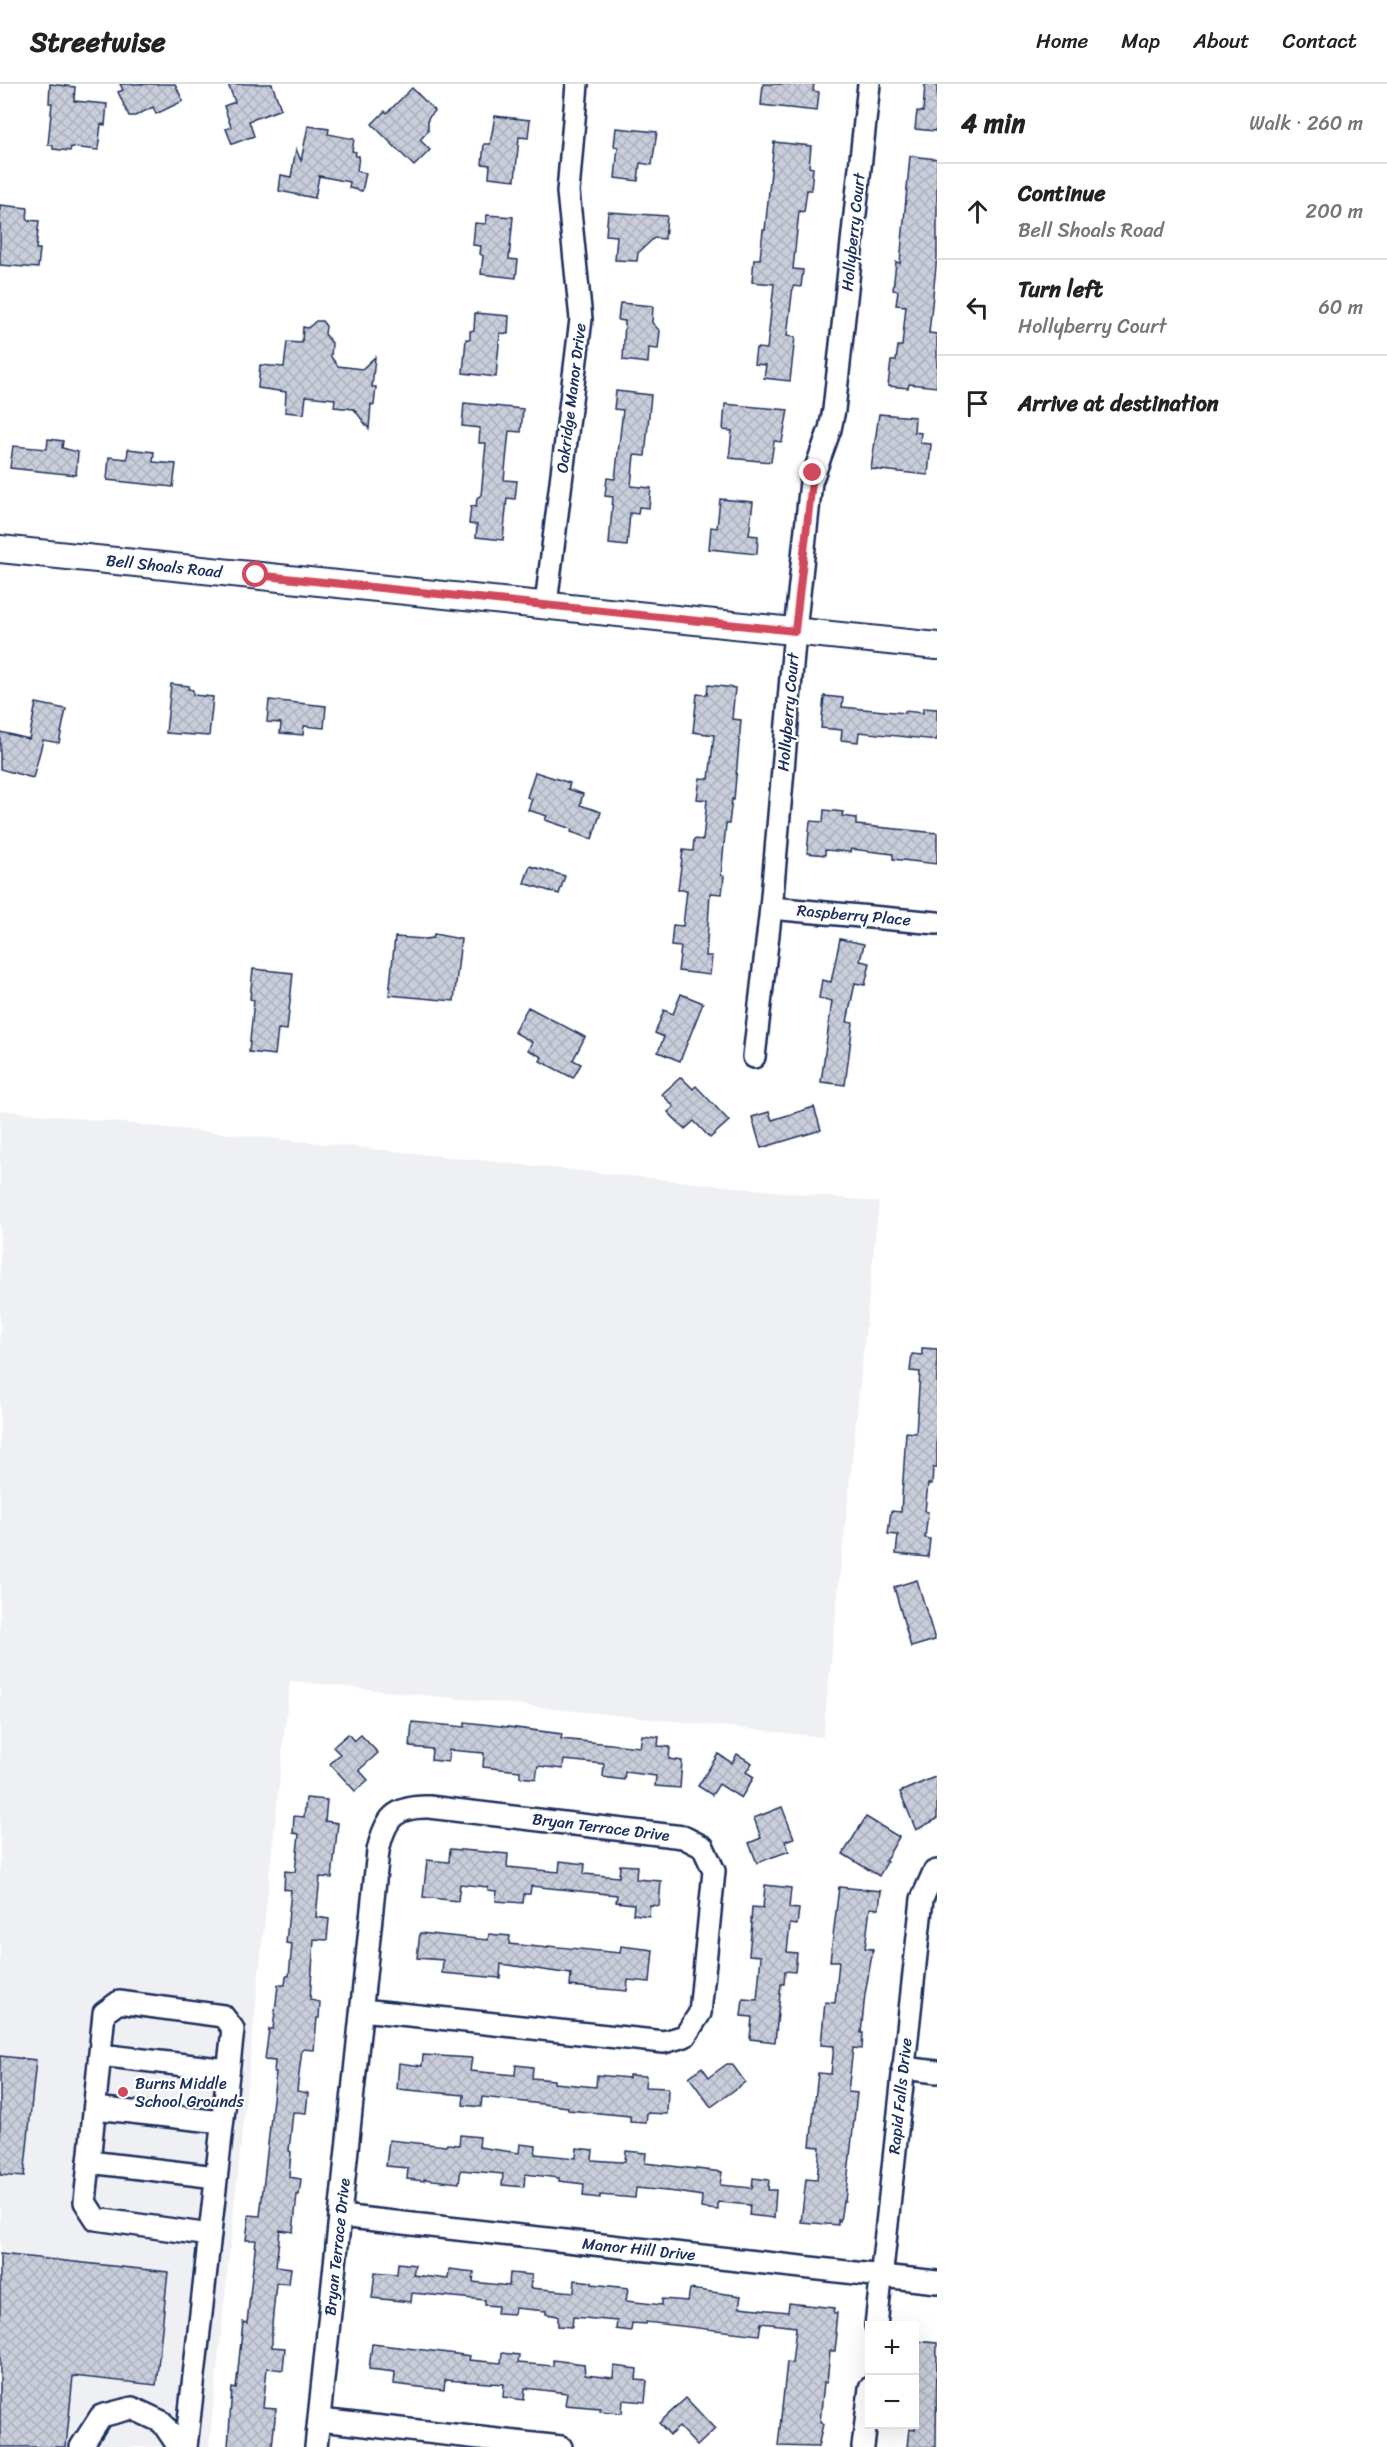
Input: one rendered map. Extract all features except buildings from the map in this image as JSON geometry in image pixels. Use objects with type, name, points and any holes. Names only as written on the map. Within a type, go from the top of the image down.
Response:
[{"type":"main road","name":"Bell Shoals Road","points":[[0,549],[937,646]]},
{"type":"street","name":"Oakridge Manor Drive","points":[[546,604],[581,319],[568,192],[577,84]]},
{"type":"street","name":"Hollyberry Court","points":[[754,1057],[771,908],[795,631],[811,482],[830,429],[834,410],[869,84]]},
{"type":"street","name":"Raspberry Place","points":[[771,908],[937,923]]},
{"type":"street","name":"Bryan Terrace Drive","points":[[316,2447],[378,1851],[386,1825],[403,1809],[413,1806],[683,1837],[703,1847],[714,1871],[700,2013],[685,2036],[664,2042],[362,2010]]},
{"type":"street","name":"Rapid Falls Drive","points":[[876,2321],[922,1899],[934,1872],[937,1871]]},
{"type":"street","points":[[186,2447],[210,2235],[222,2122],[233,2030],[223,2016],[119,2002],[104,2013],[85,2202],[96,2219],[210,2235]]},
{"type":"street","points":[[100,2055],[228,2070]]},
{"type":"street","points":[[903,2068],[937,2072]]},
{"type":"street","points":[[95,2108],[222,2122]]},
{"type":"street","points":[[89,2162],[216,2178]]},
{"type":"street","name":"Manor Hill Drive","points":[[340,2216],[937,2282]]},
{"type":"street","points":[[81,2447],[101,2416],[132,2409],[162,2422],[179,2447]]},
{"type":"street","points":[[320,2420],[561,2447]]},
{"type":"street","points":[[863,2447],[865,2429]]},
{"type":"shaded area","name":"Burns Middle School Grounds","points":[[0,1110],[879,1202],[823,1737],[290,1681],[209,2447],[0,2447]]},
{"type":"place","name":"Burns Middle School Grounds","points":[[123,2092]]},
{"type":"route","points":[[256,575],[795,631],[813,473]]}]
